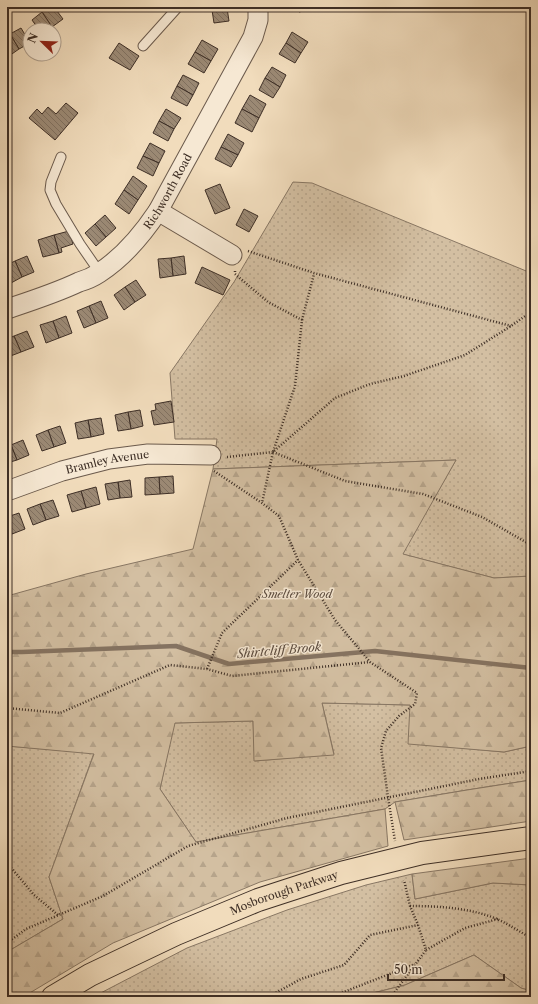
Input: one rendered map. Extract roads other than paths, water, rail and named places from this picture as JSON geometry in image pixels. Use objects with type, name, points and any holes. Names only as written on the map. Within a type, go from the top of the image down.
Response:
[{"type":"highway","name":"Mosborough Parkway","points":[[53,997],[90,975],[176,934],[266,898],[341,873],[422,852],[531,838]]},
{"type":"street","name":"Richworth Road","points":[[7,309],[61,291],[100,272],[117,260],[146,230],[158,211],[253,37],[258,20],[258,7]]},
{"type":"street","points":[[158,211],[232,255]]},
{"type":"street","name":"Bramley Avenue","points":[[7,491],[62,471],[109,459],[148,454],[210,456]]},
{"type":"lane","points":[[143,46],[178,7]]},
{"type":"lane","points":[[61,157],[51,182],[50,190],[56,204],[80,244],[100,272]]},
{"type":"waterway","name":"Shirtcliff Brook","points":[[7,652],[176,646],[229,664],[375,651],[531,668]]},
{"type":"park label","name":"Smelter Wood","points":[[297,594]]}]
